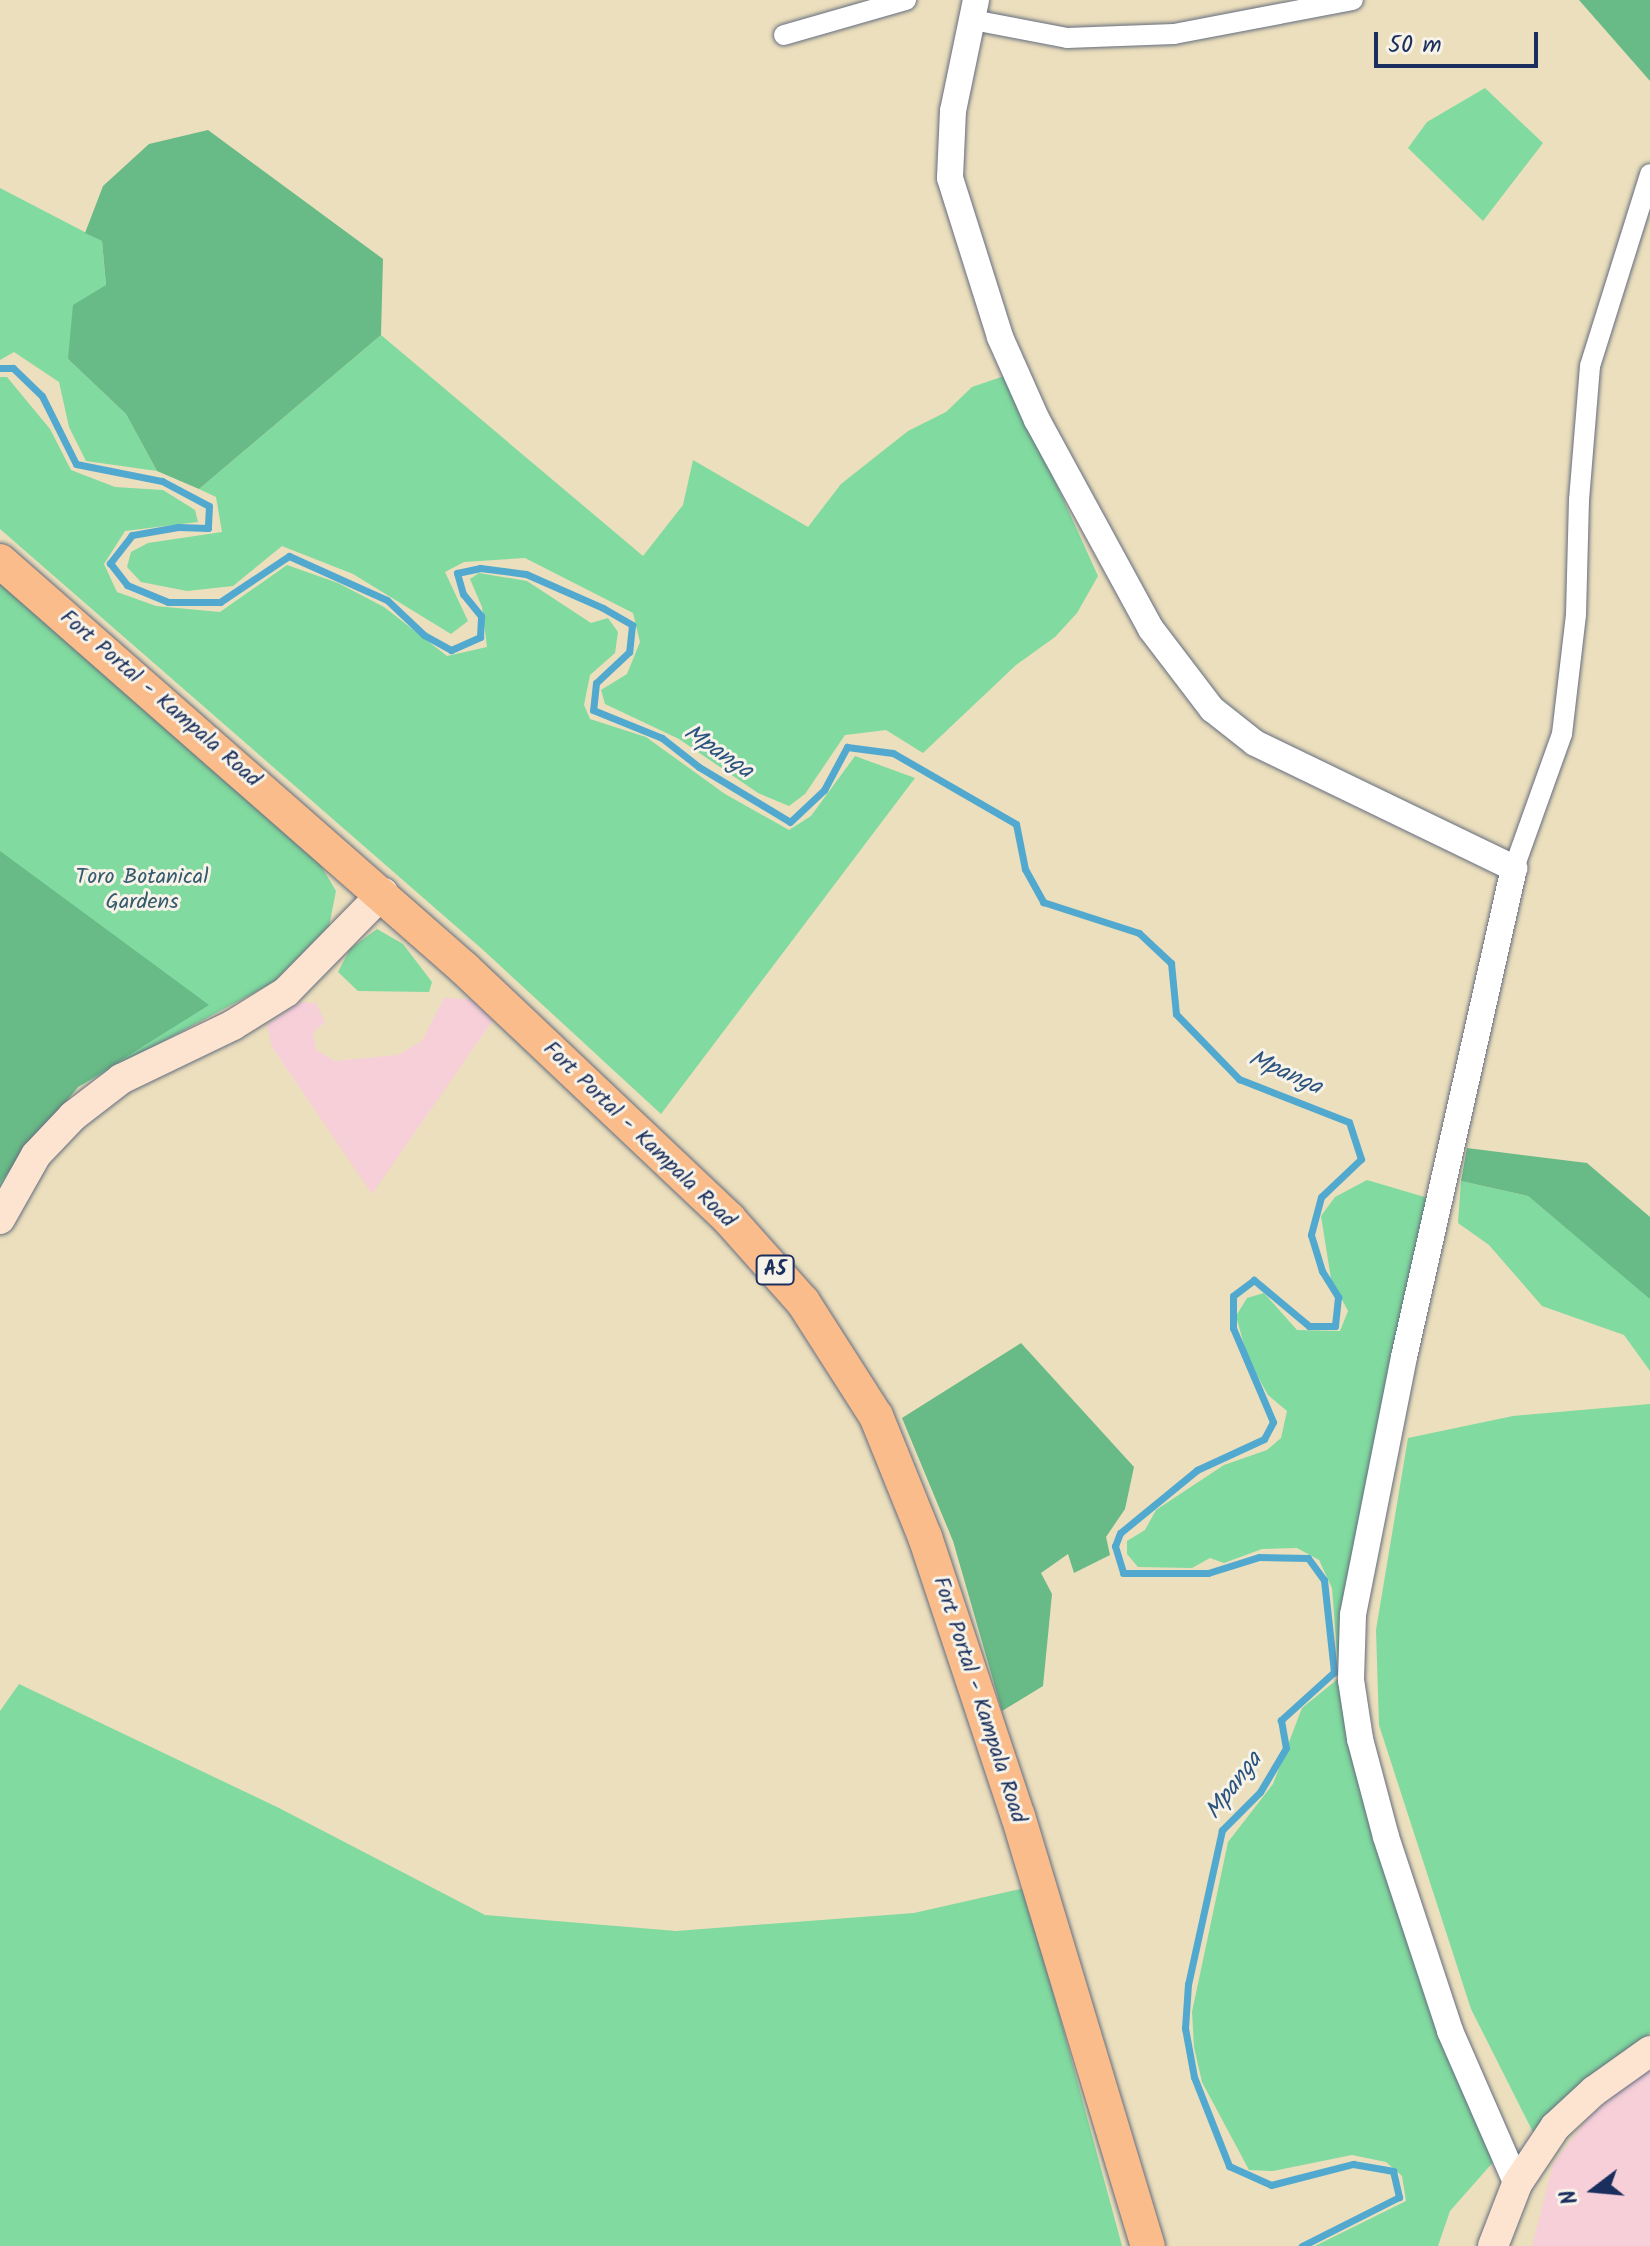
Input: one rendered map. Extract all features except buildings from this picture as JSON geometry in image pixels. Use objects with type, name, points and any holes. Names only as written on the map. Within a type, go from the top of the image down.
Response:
[{"type":"highway","name":"Fort Portal - Kampala Road","points":[[0,561],[383,893],[729,1219],[803,1302],[876,1416],[925,1537],[1018,1816],[1148,2246]]},
{"type":"main road","points":[[0,1219],[36,1155],[73,1116],[121,1079],[233,1025],[286,992],[383,893]]},
{"type":"main road","points":[[1493,2246],[1517,2184],[1555,2127],[1594,2091],[1650,2051]]},
{"type":"street","points":[[784,35],[906,0]]},
{"type":"street","points":[[1353,0],[1174,34],[1067,38],[974,10],[953,111],[950,178],[1000,337],[1037,420],[1151,629],[1212,709],[1255,743],[1514,868]]},
{"type":"street","points":[[1517,2184],[1445,2016],[1386,1837],[1360,1739],[1351,1680],[1353,1615],[1404,1357],[1514,868],[1562,734],[1576,614],[1590,366],[1650,174]]},
{"type":"shaded area","points":[[444,998],[470,999],[493,1020],[372,1194],[272,1047],[267,1025],[300,1002],[316,1003],[325,1022],[313,1033],[316,1050],[335,1061],[398,1055],[422,1041]]},
{"type":"shaded area","points":[[1650,2064],[1650,2246],[1532,2246],[1553,2164],[1588,2118]]},
{"type":"green space","points":[[1579,0],[1650,0],[1650,81]]},
{"type":"green space","points":[[1485,88],[1543,143],[1483,221],[1408,148],[1427,122]]},
{"type":"green space","points":[[208,130],[383,259],[381,335],[199,489],[157,471],[126,414],[68,359],[73,305],[106,285],[102,241],[85,233],[103,186],[149,144]]},
{"type":"green space","points":[[0,188],[102,241],[106,286],[68,359],[126,414],[157,471],[86,461],[69,427],[59,382],[14,352],[0,360]]},
{"type":"green space","points":[[381,335],[643,556],[683,505],[693,460],[808,527],[841,484],[908,431],[946,412],[972,387],[1007,375],[1098,576],[1077,613],[1055,637],[1016,665],[923,753],[886,730],[845,735],[805,794],[789,806],[758,793],[679,739],[605,704],[601,690],[627,674],[640,642],[633,613],[525,558],[464,562],[445,572],[468,621],[451,634],[353,574],[282,546],[233,586],[187,591],[141,582],[127,567],[131,552],[148,543],[222,532],[216,497],[199,489]]},
{"type":"green space","points":[[0,377],[7,377],[50,429],[71,470],[115,487],[163,490],[195,510],[198,522],[125,531],[104,564],[117,592],[156,606],[220,612],[287,565],[338,583],[384,607],[447,656],[487,647],[482,607],[470,579],[479,573],[527,581],[591,623],[608,618],[618,632],[615,653],[590,675],[584,705],[590,719],[646,737],[725,794],[789,830],[811,816],[855,756],[915,778],[661,1114],[482,949],[0,529]]},
{"type":"green space","name":"Toro Botanical Gardens","points":[[0,571],[320,864],[336,891],[329,926],[274,982],[78,1087],[25,1150],[0,1191]]},
{"type":"green space","points":[[0,851],[209,1005],[78,1087],[0,1182]]},
{"type":"green space","points":[[377,929],[403,944],[432,982],[429,992],[358,991],[338,972],[350,949]]},
{"type":"green space","points":[[1467,1148],[1587,1163],[1650,1217],[1650,1299],[1528,1196],[1461,1181]]},
{"type":"green space","points":[[1367,1180],[1428,1198],[1365,1521],[1363,1739],[1495,2160],[1450,2211],[1438,2246],[1315,2246],[1406,2201],[1402,2176],[1386,2162],[1352,2155],[1273,2171],[1249,2170],[1202,2082],[1194,2047],[1192,2012],[1228,1842],[1273,1784],[1302,1708],[1339,1678],[1332,1588],[1319,1560],[1297,1548],[1262,1549],[1224,1563],[1210,1558],[1192,1568],[1138,1567],[1127,1554],[1127,1541],[1145,1530],[1156,1510],[1224,1465],[1267,1450],[1281,1438],[1287,1411],[1268,1395],[1248,1359],[1236,1316],[1247,1298],[1264,1293],[1297,1330],[1340,1331],[1348,1311],[1331,1279],[1321,1216],[1335,1197]]},
{"type":"green space","points":[[1461,1181],[1528,1196],[1650,1298],[1650,1371],[1624,1335],[1542,1306],[1489,1245],[1458,1223]]},
{"type":"green space","points":[[1021,1343],[1134,1467],[1125,1509],[1106,1537],[1110,1555],[1074,1573],[1068,1554],[1041,1573],[1052,1594],[1043,1686],[1002,1711],[953,1541],[902,1418]]},
{"type":"green space","points":[[1650,1404],[1650,2033],[1536,2138],[1471,2009],[1379,1725],[1376,1630],[1408,1438],[1513,1416]]},
{"type":"green space","points":[[19,1684],[279,1808],[485,1915],[676,1931],[914,1913],[1025,1888],[1122,2246],[0,2246],[0,1711]]},
{"type":"waterway","name":"Mpanga","points":[[0,368],[13,368],[42,396],[76,464],[162,481],[209,506],[208,528],[178,527],[132,535],[110,563],[127,585],[168,602],[220,602],[289,556],[387,600],[424,635],[451,650],[480,637],[481,616],[463,594],[457,573],[480,568],[526,574],[603,608],[632,625],[629,652],[596,683],[593,710],[662,738],[699,767],[790,822],[824,790],[847,747],[893,753],[1016,824],[1025,869],[1043,902],[1139,933],[1171,963],[1176,1014],[1239,1079],[1349,1122],[1361,1159],[1321,1197],[1311,1235],[1322,1271],[1338,1297],[1335,1326],[1309,1326],[1254,1280],[1233,1296],[1233,1328],[1273,1422],[1264,1439],[1197,1470],[1120,1533],[1115,1546],[1123,1573],[1208,1573],[1259,1557],[1308,1558],[1324,1580],[1334,1672],[1281,1720],[1286,1748],[1260,1792],[1222,1830],[1188,1984],[1185,2028],[1194,2077],[1229,2166],[1271,2185],[1353,2164],[1393,2171],[1399,2197],[1302,2246]]}]
